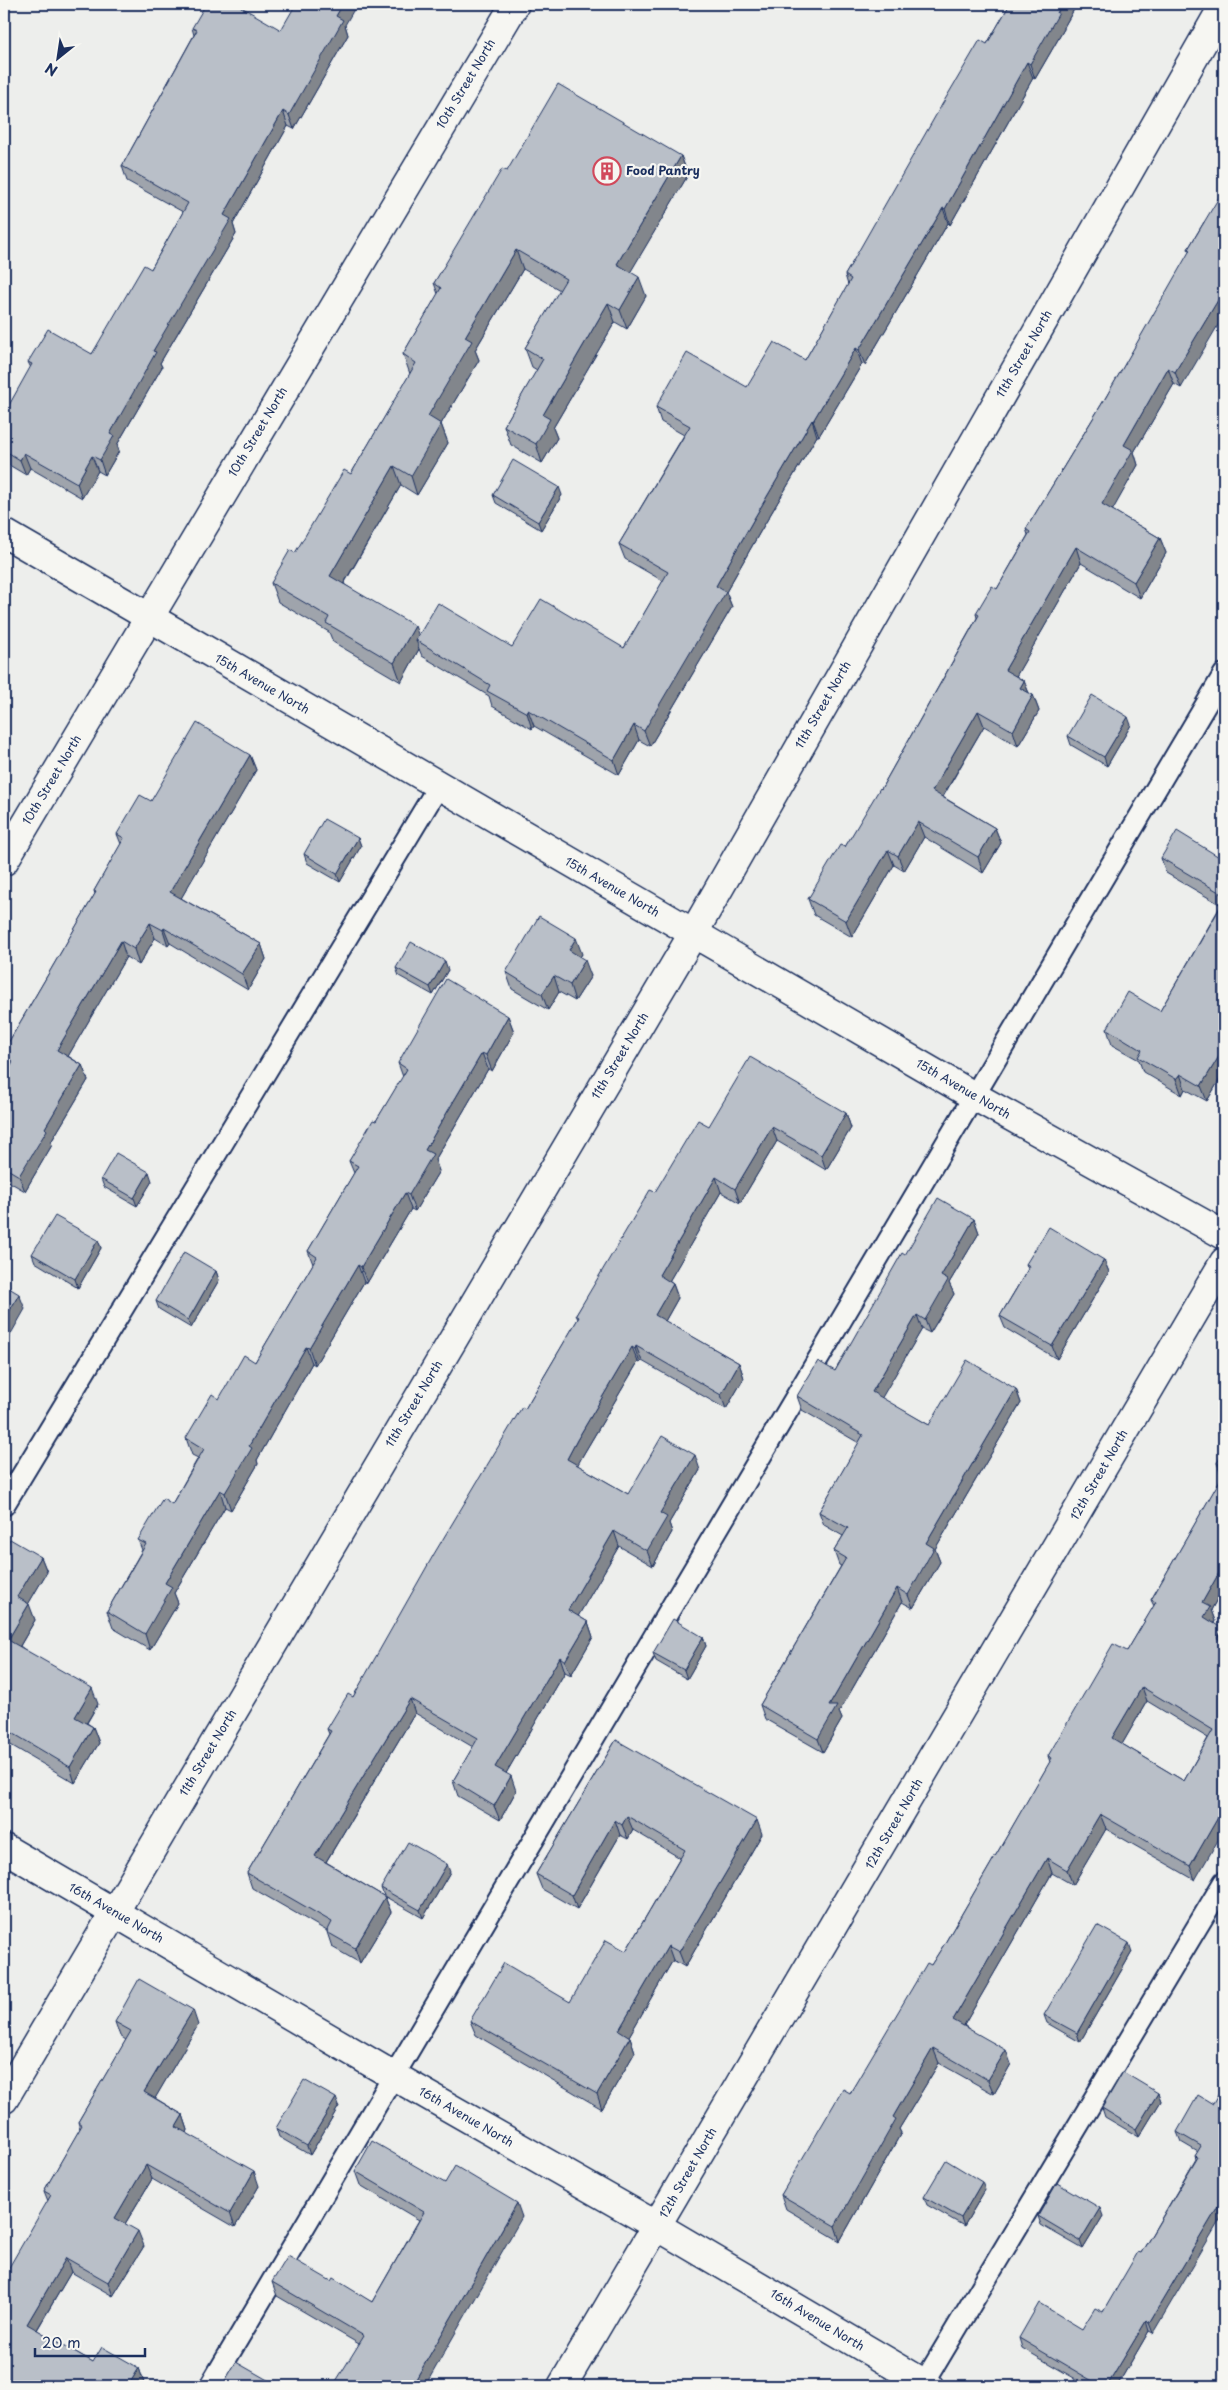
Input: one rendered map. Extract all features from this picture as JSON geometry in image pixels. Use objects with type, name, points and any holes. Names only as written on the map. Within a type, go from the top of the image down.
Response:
[{"type":"street","name":"10th Street North","points":[[4,861],[515,4]]},
{"type":"street","name":"11th Street North","points":[[4,2099],[692,934],[1224,5]]},
{"type":"street","name":"15th Avenue North","points":[[4,533],[692,934],[974,1096],[1224,1235]]},
{"type":"street","name":"12th Street North","points":[[562,2386],[658,2226],[1224,1262]]},
{"type":"street","name":"16th Avenue North","points":[[4,1848],[394,2076],[658,2226],[925,2385]]},
{"type":"lane","points":[[210,2386],[1224,674]]},
{"type":"lane","points":[[4,1505],[438,787]]},
{"type":"lane","points":[[925,2385],[1224,1882]]},
{"type":"building","points":[[206,4],[236,4],[281,30],[296,4],[343,4],[336,16],[343,20],[289,115],[283,111],[224,215],[231,219],[153,351],[156,352],[110,434],[114,436],[100,460],[92,456],[77,483],[24,453],[20,460],[4,450],[4,414],[32,364],[28,362],[48,329],[92,354],[144,265],[151,269],[188,203],[122,166],[197,30],[192,28]]},
{"type":"building","points":[[1010,4],[1062,4],[1057,13],[1059,13],[1030,64],[1027,62],[945,209],[943,208],[859,350],[856,348],[755,517],[716,586],[726,592],[644,731],[634,725],[614,760],[528,710],[527,713],[487,691],[490,685],[416,640],[438,603],[512,647],[541,599],[624,648],[668,572],[619,544],[690,426],[656,407],[687,353],[747,387],[774,342],[805,360],[851,279],[845,275],[940,108],[980,40],[987,44]]},
{"type":"building","points":[[558,84],[681,156],[617,264],[639,277],[620,310],[608,303],[543,415],[550,419],[536,444],[504,426],[543,359],[525,348],[566,279],[516,250],[465,337],[472,341],[428,416],[441,424],[411,476],[394,466],[330,576],[415,626],[394,663],[326,623],[329,617],[271,583],[290,550],[295,553],[344,470],[351,474],[416,363],[403,354],[441,288],[434,283],[502,169],[507,171]]},
{"type":"building","points":[[1224,189],[1224,290],[1175,372],[1168,368],[1124,445],[1133,450],[1102,504],[1160,538],[1134,582],[1076,547],[1005,670],[1024,681],[1020,688],[1033,695],[1013,731],[978,711],[932,791],[995,828],[978,857],[918,822],[898,856],[888,850],[846,921],[808,899],[840,845],[845,847],[881,789],[979,615],[976,613],[992,586],[997,589],[1030,532],[1026,529],[1106,397],[1190,250],[1188,249]]},
{"type":"building","points":[[513,460],[559,487],[538,522],[493,495]]},
{"type":"building","points":[[1092,695],[1128,717],[1104,757],[1068,736]]},
{"type":"building","points":[[197,723],[250,755],[170,892],[261,944],[242,974],[164,928],[163,930],[150,923],[134,949],[121,941],[57,1050],[82,1065],[45,1128],[47,1130],[19,1176],[4,1167],[4,1078],[13,1061],[4,1056],[4,1050],[96,892],[94,891],[124,838],[117,834],[140,795],[151,801]]},
{"type":"building","points":[[324,819],[358,838],[337,874],[304,854]]},
{"type":"building","points":[[1177,831],[1224,860],[1224,895],[1161,858]]},
{"type":"building","points":[[1224,901],[1224,1048],[1201,1086],[1180,1074],[1176,1079],[1138,1057],[1142,1050],[1107,1029],[1128,992],[1160,1011]]},
{"type":"building","points":[[539,916],[576,938],[569,950],[585,960],[570,985],[554,976],[542,994],[506,972]]},
{"type":"building","points":[[411,942],[445,961],[430,987],[396,968]]},
{"type":"building","points":[[446,979],[508,1016],[486,1055],[482,1053],[425,1150],[433,1154],[409,1195],[405,1193],[361,1267],[358,1265],[309,1348],[306,1347],[249,1446],[252,1448],[225,1493],[220,1490],[165,1583],[172,1587],[145,1634],[107,1611],[146,1544],[138,1540],[163,1498],[172,1504],[204,1449],[186,1438],[212,1394],[219,1399],[244,1355],[255,1362],[317,1257],[308,1251],[358,1166],[349,1161],[373,1120],[376,1121],[407,1069],[398,1063]]},
{"type":"building","points":[[750,1057],[846,1113],[821,1155],[772,1127],[735,1189],[716,1177],[659,1275],[673,1284],[655,1315],[739,1363],[721,1395],[636,1346],[635,1349],[632,1347],[567,1459],[628,1494],[662,1436],[695,1455],[660,1513],[667,1517],[647,1551],[614,1531],[568,1610],[588,1622],[565,1661],[560,1657],[495,1767],[511,1776],[494,1806],[453,1781],[478,1738],[410,1699],[315,1856],[385,1897],[355,1948],[327,1932],[332,1922],[247,1873],[331,1731],[327,1729],[348,1694],[353,1697],[434,1554],[522,1407],[525,1409],[579,1317],[576,1315],[650,1190],[655,1192],[698,1120],[709,1126]]},
{"type":"building","points":[[116,1153],[149,1172],[134,1198],[101,1179]]},
{"type":"building","points":[[938,1198],[974,1219],[941,1276],[948,1280],[925,1320],[917,1315],[872,1392],[929,1425],[967,1360],[1016,1389],[926,1543],[934,1548],[908,1595],[897,1588],[829,1706],[837,1706],[818,1739],[760,1705],[846,1558],[834,1551],[848,1528],[819,1512],[863,1435],[797,1396],[818,1361],[835,1371],[902,1253],[905,1255]]},
{"type":"building","points":[[55,1216],[98,1240],[75,1279],[32,1254]]},
{"type":"building","points":[[1049,1227],[1104,1260],[1052,1346],[1000,1316],[1030,1266],[1026,1264]]},
{"type":"building","points":[[184,1252],[216,1271],[188,1320],[156,1301]]},
{"type":"building","points":[[4,1285],[19,1294],[4,1321]]},
{"type":"building","points":[[1224,1451],[1224,1467],[1217,1463]]},
{"type":"building","points":[[1224,1473],[1224,1564],[1202,1603],[1210,1607],[1204,1617],[1223,1629],[1217,1638],[1224,1643],[1224,1807],[1190,1866],[1100,1814],[1067,1870],[1047,1858],[953,2020],[1006,2050],[988,2080],[933,2048],[893,2117],[896,2119],[835,2226],[781,2195],[843,2089],[850,2093],[927,1963],[931,1965],[945,1943],[1052,1758],[1048,1756],[1113,1644],[1127,1651],[1156,1602],[1151,1600]],"holes":[[[1142,1687],[1213,1730],[1184,1781],[1112,1738]]]},
{"type":"building","points":[[10,1539],[41,1557],[17,1597],[29,1604],[8,1640],[92,1688],[75,1717],[93,1727],[70,1767],[4,1728],[4,1549]]},
{"type":"building","points":[[673,1619],[703,1637],[684,1670],[653,1653]]},
{"type":"building","points":[[616,1740],[757,1820],[679,1952],[668,1946],[619,2030],[630,2037],[597,2094],[470,2021],[504,1963],[570,2002],[606,1940],[626,1951],[685,1850],[627,1816],[622,1825],[615,1820],[572,1895],[536,1874]]},
{"type":"building","points":[[408,1842],[447,1864],[420,1910],[381,1888]]},
{"type":"building","points":[[1097,1925],[1129,1943],[1077,2033],[1044,2015]]},
{"type":"building","points":[[139,1979],[193,2010],[144,2092],[183,2115],[176,2127],[254,2171],[230,2213],[146,2165],[115,2218],[138,2231],[108,2282],[66,2258],[27,2324],[93,2362],[102,2347],[139,2368],[128,2386],[76,2386],[72,2384],[70,2386],[4,2386],[4,2276],[51,2195],[44,2191],[82,2125],[78,2122],[131,2031],[115,2022]]},
{"type":"building","points":[[1123,2072],[1158,2093],[1136,2129],[1102,2108]]},
{"type":"building","points":[[304,2080],[336,2098],[307,2146],[276,2128]]},
{"type":"building","points":[[1224,2084],[1224,2197],[1149,2323],[1146,2321],[1107,2386],[1101,2386],[1019,2338],[1039,2303],[1082,2329],[1095,2308],[1103,2312],[1138,2252],[1141,2253],[1198,2157],[1195,2156],[1201,2146],[1177,2132],[1198,2095],[1213,2104]]},
{"type":"building","points":[[372,2141],[445,2183],[455,2166],[517,2203],[412,2386],[333,2386],[364,2336],[272,2282],[288,2256],[331,2281],[333,2278],[372,2302],[424,2212],[355,2171]]},
{"type":"building","points":[[946,2160],[982,2182],[961,2218],[924,2197]]},
{"type":"building","points":[[1057,2183],[1100,2208],[1080,2241],[1038,2216]]},
{"type":"building","points":[[236,2362],[278,2386],[222,2386]]},
{"type":"place","name":"Food Pantry","points":[[607,171]]}]
